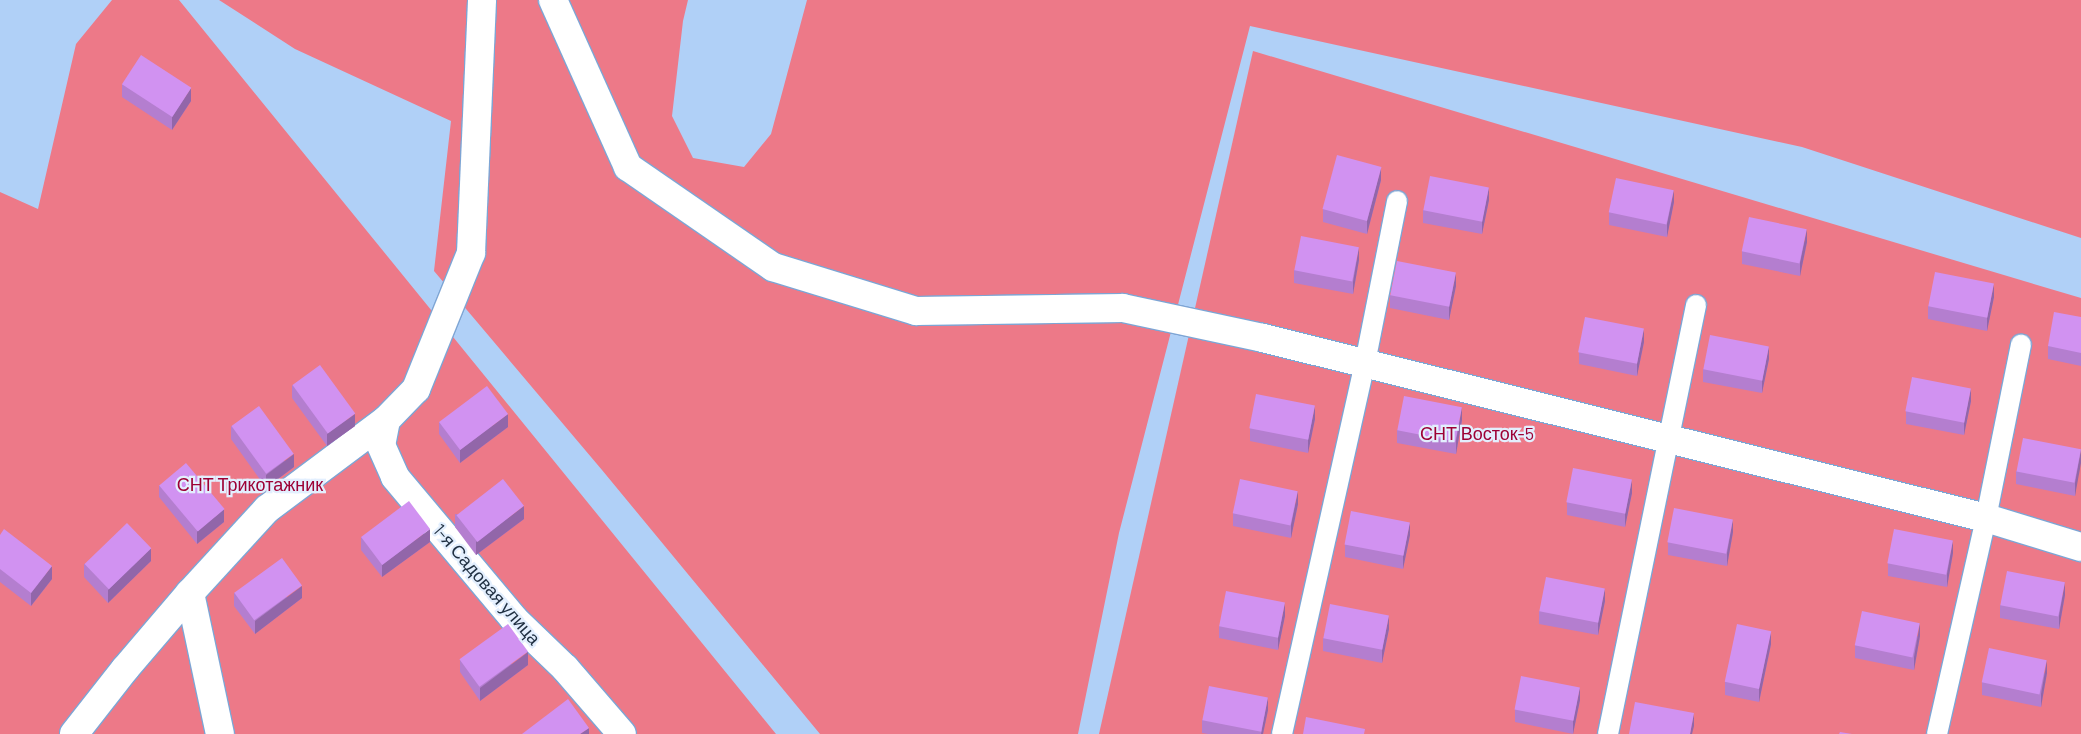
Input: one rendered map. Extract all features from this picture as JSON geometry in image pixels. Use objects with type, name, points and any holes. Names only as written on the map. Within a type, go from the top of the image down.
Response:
[{"type":"street","points":[[74,734],[125,669],[190,593],[267,509],[386,420],[416,389],[471,253],[482,0]]},
{"type":"street","points":[[553,0],[628,167],[773,268],[916,311],[1123,308],[1365,363],[1986,518],[2081,547]]},
{"type":"street","name":"1-я Садовая улица","points":[[386,420],[381,445],[395,477],[514,619],[565,668],[622,734]]},
{"type":"street","points":[[190,593],[220,734]]},
{"type":"lane","points":[[1282,734],[1365,363],[1397,201]]},
{"type":"lane","points":[[1608,734],[1696,305]]},
{"type":"lane","points":[[1937,734],[1986,518],[2021,344]]},
{"type":"green space","name":"СНТ Трикотажник","points":[[112,0],[179,0],[776,734],[0,734],[0,192],[38,209],[76,44]]},
{"type":"green space","points":[[219,0],[688,0],[683,21],[672,116],[693,158],[744,167],[771,134],[807,0],[2081,0],[2081,238],[1802,147],[1250,26],[1119,533],[1078,734],[820,734],[602,470],[434,271],[451,121],[295,49]]},
{"type":"green space","name":"СНТ Восток-5","points":[[1253,51],[2081,298],[2081,734],[1099,734]]},
{"type":"building","points":[[141,55],[191,88],[172,117],[122,84]]},
{"type":"building","points":[[1337,155],[1381,167],[1367,221],[1323,209]]},
{"type":"building","points":[[1430,176],[1489,187],[1482,222],[1423,210]]},
{"type":"building","points":[[1616,178],[1674,190],[1666,225],[1609,212]]},
{"type":"building","points":[[1749,217],[1807,229],[1799,264],[1742,251]]},
{"type":"building","points":[[1301,236],[1359,247],[1352,282],[1294,270]]},
{"type":"building","points":[[1397,261],[1456,272],[1449,307],[1390,295]]},
{"type":"building","points":[[1935,272],[1994,283],[1987,318],[1928,306]]},
{"type":"building","points":[[2054,312],[2081,317],[2081,353],[2048,346]]},
{"type":"building","points":[[1585,317],[1644,328],[1637,364],[1578,352]]},
{"type":"building","points":[[1710,335],[1769,346],[1762,381],[1703,369]]},
{"type":"building","points":[[320,365],[355,414],[328,434],[292,385]]},
{"type":"building","points":[[1912,377],[1971,388],[1964,423],[1905,411]]},
{"type":"building","points":[[487,386],[508,414],[460,450],[439,422]]},
{"type":"building","points":[[1256,394],[1315,405],[1308,440],[1249,428]]},
{"type":"building","points":[[1404,396],[1462,407],[1455,442],[1397,430]]},
{"type":"building","points":[[259,406],[294,454],[266,474],[231,426]]},
{"type":"building","points":[[2023,438],[2081,449],[2074,483],[2017,471]]},
{"type":"building","points":[[186,463],[225,509],[198,531],[159,485]]},
{"type":"building","points":[[1573,468],[1632,479],[1625,514],[1566,502]]},
{"type":"building","points":[[503,479],[524,506],[477,542],[457,515]]},
{"type":"building","points":[[1240,479],[1298,491],[1290,526],[1233,513]]},
{"type":"building","points":[[409,501],[430,529],[382,565],[361,537]]},
{"type":"building","points":[[1674,508],[1733,519],[1726,554],[1667,542]]},
{"type":"building","points":[[1351,511],[1410,522],[1403,556],[1345,544]]},
{"type":"building","points":[[127,523],[151,548],[109,589],[85,564]]},
{"type":"building","points":[[4,529],[52,566],[31,593],[0,569],[0,535]]},
{"type":"building","points":[[1894,529],[1953,540],[1946,575],[1887,563]]},
{"type":"building","points":[[282,558],[302,586],[254,620],[234,593]]},
{"type":"building","points":[[2007,571],[2065,582],[2058,617],[2000,605]]},
{"type":"building","points":[[1546,577],[1605,588],[1598,623],[1539,611]]},
{"type":"building","points":[[1226,591],[1285,602],[1278,638],[1219,626]]},
{"type":"building","points":[[1330,604],[1389,615],[1382,650],[1323,638]]},
{"type":"building","points":[[1862,611],[1920,623],[1912,658],[1855,645]]},
{"type":"building","points":[[508,624],[528,652],[479,687],[459,659]]},
{"type":"building","points":[[1737,624],[1771,631],[1759,689],[1725,682]]},
{"type":"building","points":[[1989,648],[2047,660],[2039,695],[1982,682]]},
{"type":"building","points":[[1521,676],[1580,687],[1573,721],[1515,709]]},
{"type":"building","points":[[1209,686],[1268,697],[1261,732],[1202,720]]},
{"type":"building","points":[[568,699],[589,728],[580,734],[522,734]]},
{"type":"building","points":[[1635,702],[1694,713],[1690,734],[1629,734]]},
{"type":"building","points":[[1306,717],[1365,729],[1364,734],[1303,734]]}]
